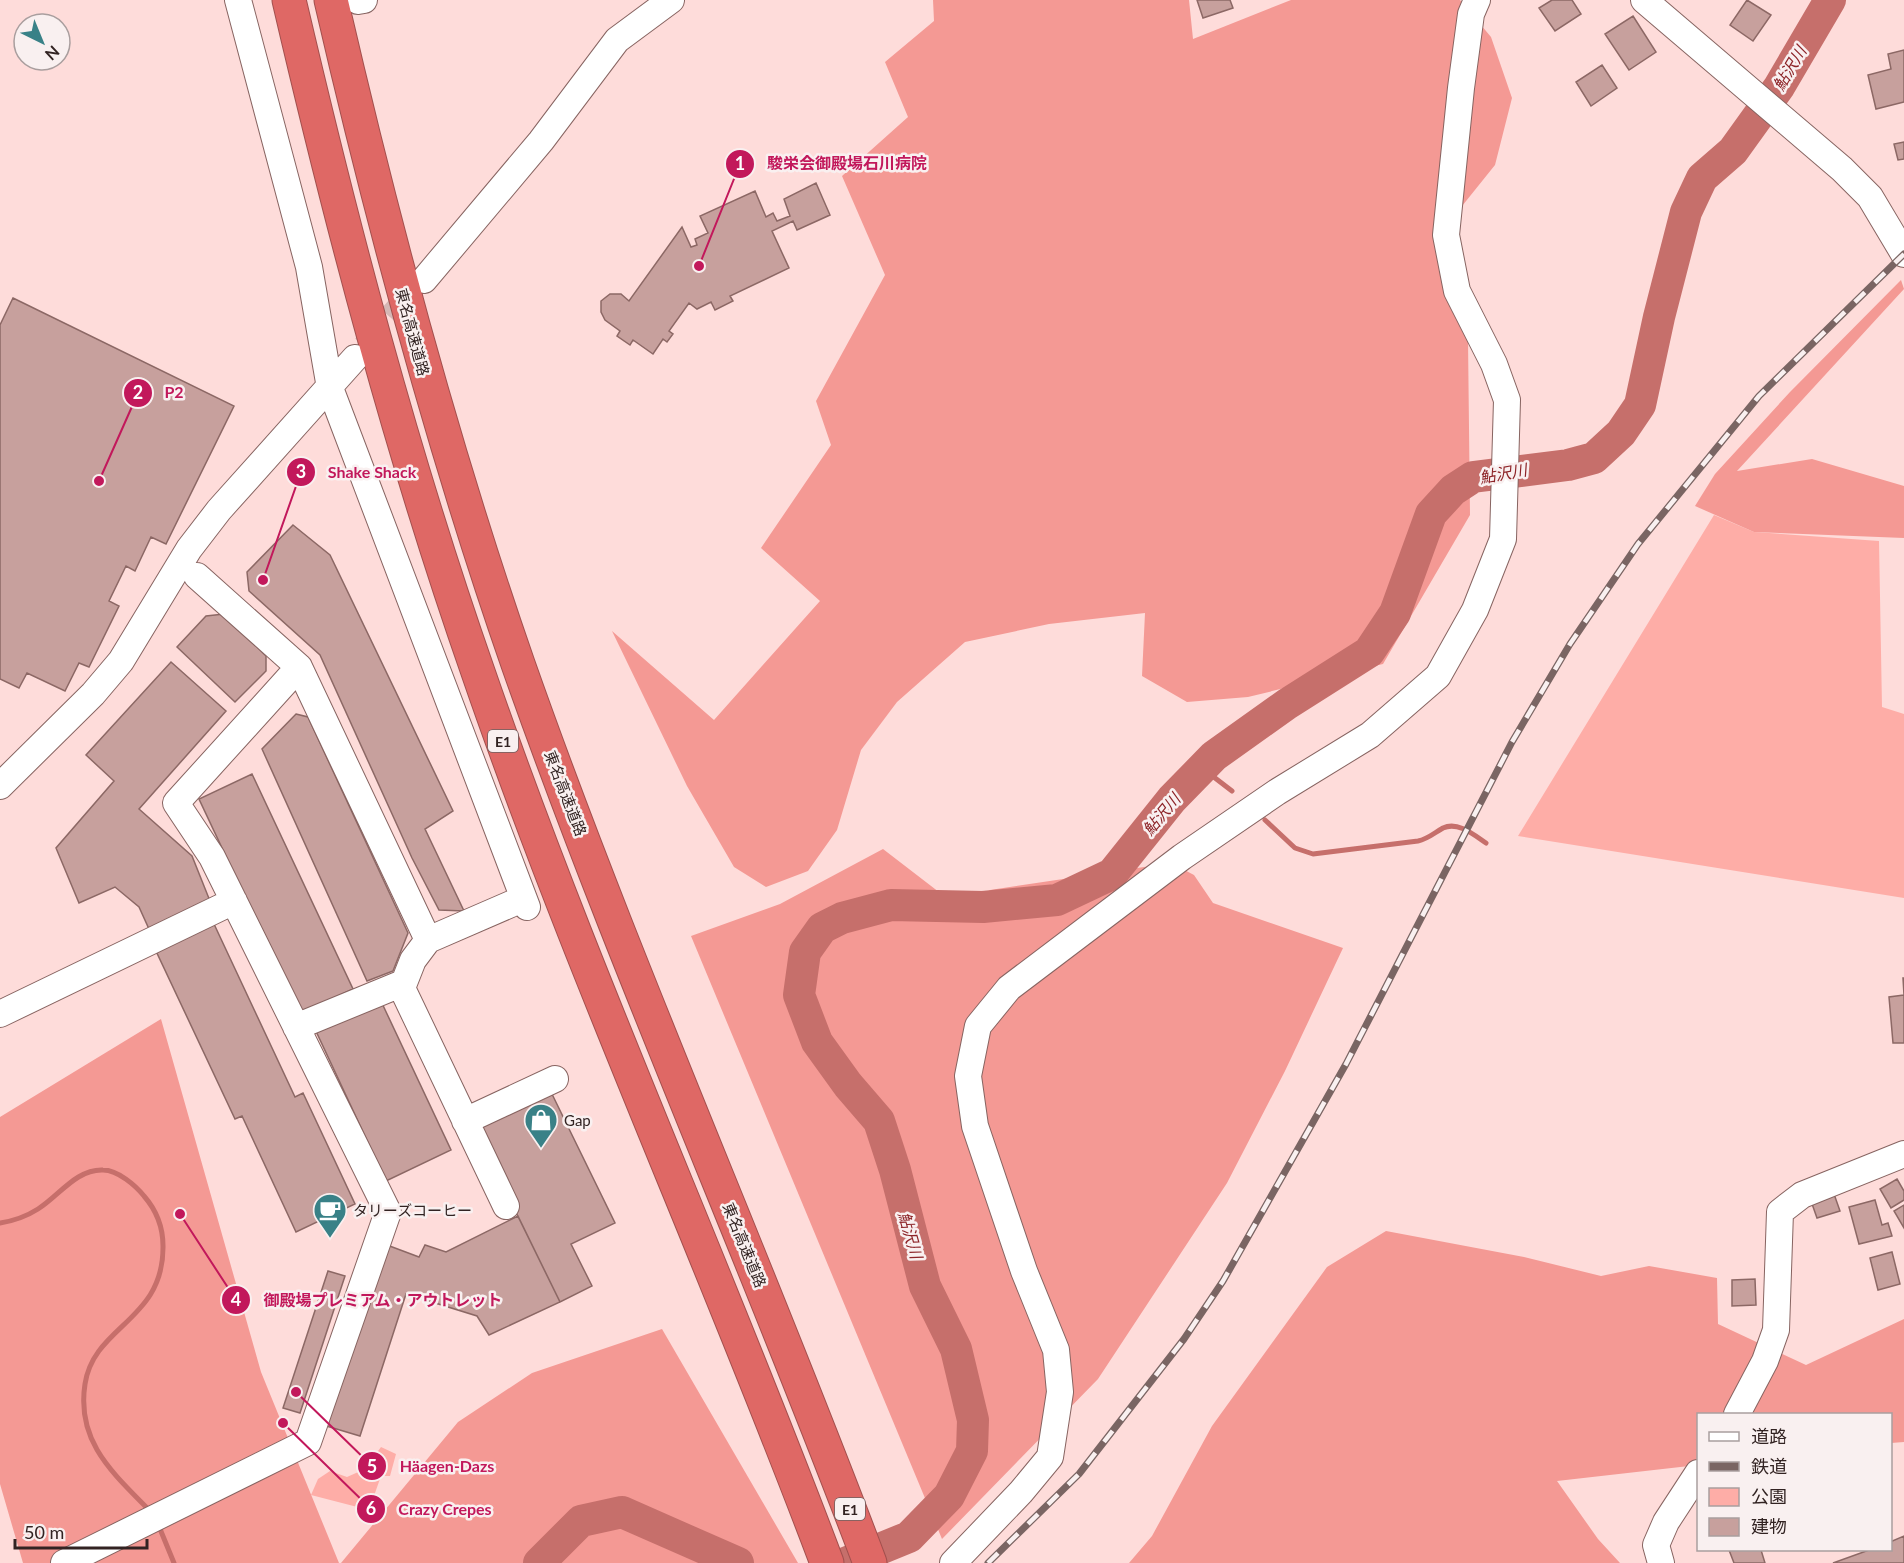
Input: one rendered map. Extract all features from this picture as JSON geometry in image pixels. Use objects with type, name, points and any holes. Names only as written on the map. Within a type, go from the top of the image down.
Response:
[{"type":"highway","name":"E1","points":[[289,0],[330,178],[386,386],[478,674],[573,929],[788,1458],[827,1563]]},
{"type":"highway","name":"東名高速道路","points":[[330,0],[369,167],[423,370],[469,519],[516,657],[612,914],[830,1456],[870,1563]]},
{"type":"highway","points":[[788,1458],[818,1563]]},
{"type":"street","points":[[238,0],[309,267],[330,388],[519,906],[428,940],[413,960],[402,988],[506,1206]]},
{"type":"street","points":[[358,1],[364,0]]},
{"type":"street","points":[[424,280],[541,141],[617,40],[671,0]]},
{"type":"street","points":[[953,1563],[974,1543],[1050,1457],[1060,1392],[1056,1350],[1024,1271],[975,1126],[969,1076],[978,1026],[1009,988],[1182,857],[1277,792],[1370,735],[1438,675],[1475,610],[1503,539],[1508,428],[1507,400],[1494,364],[1457,291],[1446,235],[1461,88],[1471,14],[1477,0]]},
{"type":"street","points":[[1644,0],[1793,127],[1897,223],[1904,254]]},
{"type":"street","points":[[0,786],[93,694],[121,661],[189,549],[219,510],[355,358]]},
{"type":"street","points":[[197,576],[299,667],[428,940]]},
{"type":"street","points":[[64,1563],[308,1442],[388,1212],[212,857],[176,803],[299,667]]},
{"type":"street","points":[[0,1014],[234,901]]},
{"type":"street","points":[[296,1027],[403,983]]},
{"type":"street","points":[[465,1121],[555,1079]]},
{"type":"street","points":[[1738,1413],[1766,1361],[1776,1330],[1780,1212],[1802,1195],[1904,1154]]},
{"type":"street","points":[[1661,1563],[1656,1545],[1666,1522],[1697,1475]]},
{"type":"green space","points":[[1714,515],[1754,532],[1879,541],[1882,707],[1904,714],[1904,898],[1518,836]]},
{"type":"green space","points":[[381,1447],[396,1454],[390,1476],[381,1476],[369,1510],[311,1495],[318,1479],[330,1471],[347,1477],[365,1469]]},
{"type":"shaded area","points":[[933,0],[1189,0],[1193,39],[1291,0],[1460,0],[1491,37],[1512,98],[1495,165],[1446,226],[1468,340],[1470,515],[1383,664],[1248,697],[1187,702],[1142,676],[1145,613],[1049,624],[965,642],[897,702],[861,750],[837,830],[808,871],[766,887],[734,867],[687,786],[612,631],[714,720],[820,601],[761,548],[831,445],[816,401],[885,275],[842,176],[908,117],[885,62],[934,21]]},
{"type":"shaded area","points":[[1901,280],[1904,289],[1737,471],[1812,459],[1904,486],[1904,538],[1754,532],[1695,506],[1715,474],[1790,392]]},
{"type":"shaded area","points":[[883,849],[961,909],[990,890],[1171,863],[1194,875],[1213,903],[1343,948],[1285,1071],[1227,1183],[1098,1379],[942,1539],[691,936],[780,904]]},
{"type":"shaded area","points":[[161,1019],[261,1372],[339,1563],[23,1563],[0,1484],[0,1117]]},
{"type":"shaded area","points":[[1386,1231],[1524,1257],[1601,1276],[1649,1266],[1717,1278],[1718,1324],[1806,1365],[1904,1319],[1904,1442],[1892,1443],[1892,1413],[1697,1413],[1697,1465],[1557,1481],[1598,1539],[1620,1563],[1129,1563],[1152,1536],[1212,1426],[1327,1267]]},
{"type":"shaded area","points":[[662,1329],[798,1563],[341,1563],[458,1422],[532,1373]]},
{"type":"building","points":[[1197,0],[1230,0],[1233,8],[1203,18]]},
{"type":"building","points":[[1552,0],[1572,0],[1581,14],[1555,31],[1539,8]]},
{"type":"building","points":[[1747,0],[1771,15],[1753,41],[1730,25]]},
{"type":"building","points":[[1633,16],[1656,52],[1629,70],[1605,34]]},
{"type":"building","points":[[1904,50],[1904,102],[1876,109],[1868,75],[1891,69],[1888,54]]},
{"type":"building","points":[[1602,65],[1617,88],[1591,106],[1576,82]]},
{"type":"building","points":[[1904,142],[1904,159],[1898,160],[1894,144]]},
{"type":"building","points":[[816,183],[830,215],[797,230],[793,221],[772,231],[789,268],[730,296],[733,301],[715,310],[711,302],[697,309],[689,303],[669,331],[673,334],[667,342],[663,339],[653,354],[633,340],[630,345],[617,336],[620,331],[605,320],[601,312],[601,301],[610,294],[621,294],[629,301],[682,227],[691,247],[697,245],[695,239],[708,233],[700,216],[755,191],[766,217],[773,213],[777,221],[790,216],[784,199]]},
{"type":"building","points":[[13,298],[234,406],[166,544],[151,537],[135,571],[126,566],[109,601],[119,606],[89,667],[79,663],[65,691],[27,673],[19,688],[0,679],[0,325]]},
{"type":"building","points":[[293,525],[330,555],[453,811],[425,829],[464,911],[439,910],[412,858],[320,655],[249,591],[247,572]]},
{"type":"building","points":[[224,614],[266,656],[266,671],[235,702],[177,647],[206,616]]},
{"type":"building","points":[[171,662],[226,711],[139,809],[192,856],[210,901],[149,929],[139,907],[115,887],[79,903],[56,848],[114,781],[86,755]]},
{"type":"building","points":[[296,714],[308,717],[408,933],[393,971],[367,981],[262,749]]},
{"type":"building","points":[[252,774],[353,989],[300,1014],[199,799]]},
{"type":"building","points":[[214,924],[295,1097],[303,1093],[355,1204],[296,1232],[242,1116],[235,1119],[156,951]]},
{"type":"building","points":[[1904,995],[1904,1043],[1893,1043],[1889,997]]},
{"type":"building","points":[[380,999],[451,1150],[386,1181],[315,1029]]},
{"type":"building","points":[[550,1090],[615,1223],[571,1244],[592,1286],[560,1302],[478,1135],[484,1122]]},
{"type":"building","points":[[1897,1179],[1904,1191],[1904,1200],[1891,1208],[1880,1189]]},
{"type":"building","points":[[1834,1194],[1840,1211],[1817,1218],[1811,1201]]},
{"type":"building","points":[[1875,1200],[1882,1225],[1888,1223],[1892,1236],[1859,1244],[1849,1207]]},
{"type":"building","points":[[1904,1205],[1904,1228],[1894,1211]]},
{"type":"building","points":[[518,1216],[560,1302],[489,1335],[477,1316],[406,1294],[360,1436],[323,1425],[387,1245],[419,1257],[425,1245],[446,1252]]},
{"type":"building","points":[[1892,1252],[1900,1284],[1878,1290],[1870,1258]]},
{"type":"building","points":[[328,1271],[345,1276],[300,1413],[283,1408]]},
{"type":"building","points":[[1755,1279],[1756,1305],[1732,1306],[1732,1280]]},
{"type":"building","points":[[1904,1536],[1904,1563],[1833,1563],[1866,1551],[1892,1551],[1892,1541]]},
{"type":"building","points":[[1729,1551],[1761,1551],[1765,1563],[1734,1563]]},
{"type":"waterway","name":"鮎沢川","points":[[845,1563],[909,1537],[949,1496],[972,1451],[973,1420],[956,1349],[925,1286],[895,1170],[879,1121],[848,1085],[817,1042],[799,995],[805,952],[822,928],[842,918],[891,905],[983,907],[1057,900],[1112,874],[1172,799],[1214,756],[1287,704],[1369,652],[1395,613],[1431,514],[1453,490],[1473,477],[1568,465],[1594,458],[1621,433],[1640,405],[1659,317],[1686,212],[1702,178],[1733,151],[1779,87],[1830,0]]},
{"type":"waterway","points":[[1202,768],[1232,791]]},
{"type":"waterway","points":[[1265,820],[1295,848],[1313,854],[1418,841],[1449,826],[1466,830],[1486,843]]},
{"type":"waterway","points":[[0,1223],[29,1214],[46,1204],[76,1178],[93,1171],[103,1170],[115,1173],[131,1183],[156,1213],[163,1239],[160,1271],[152,1291],[141,1307],[101,1348],[91,1364],[85,1384],[84,1405],[86,1423],[100,1455],[150,1511]]},
{"type":"waterway","name":"鮎沢川","points":[[539,1563],[581,1521],[622,1512],[738,1563]]},
{"type":"waterway","points":[[158,1524],[174,1563]]},
{"type":"tunnel","points":[[365,347],[416,289]]},
{"type":"railway","points":[[988,1563],[1079,1474],[1184,1339],[1223,1281],[1346,1064],[1512,742],[1570,644],[1638,544],[1759,396],[1904,254]]},
{"type":"place","name":"駿栄会御殿場石川病院","points":[[699,266]]},
{"type":"place","name":"P2","points":[[99,481]]},
{"type":"place","name":"Shake Shack","points":[[263,580]]},
{"type":"place","name":"Gap","points":[[541,1149]]},
{"type":"place","name":"御殿場プレミアム・アウトレット","points":[[180,1214]]},
{"type":"place","name":"タリーズコーヒー","points":[[330,1239]]},
{"type":"place","name":"Häagen-Dazs","points":[[296,1392]]},
{"type":"place","name":"Crazy Crepes","points":[[283,1423]]}]
